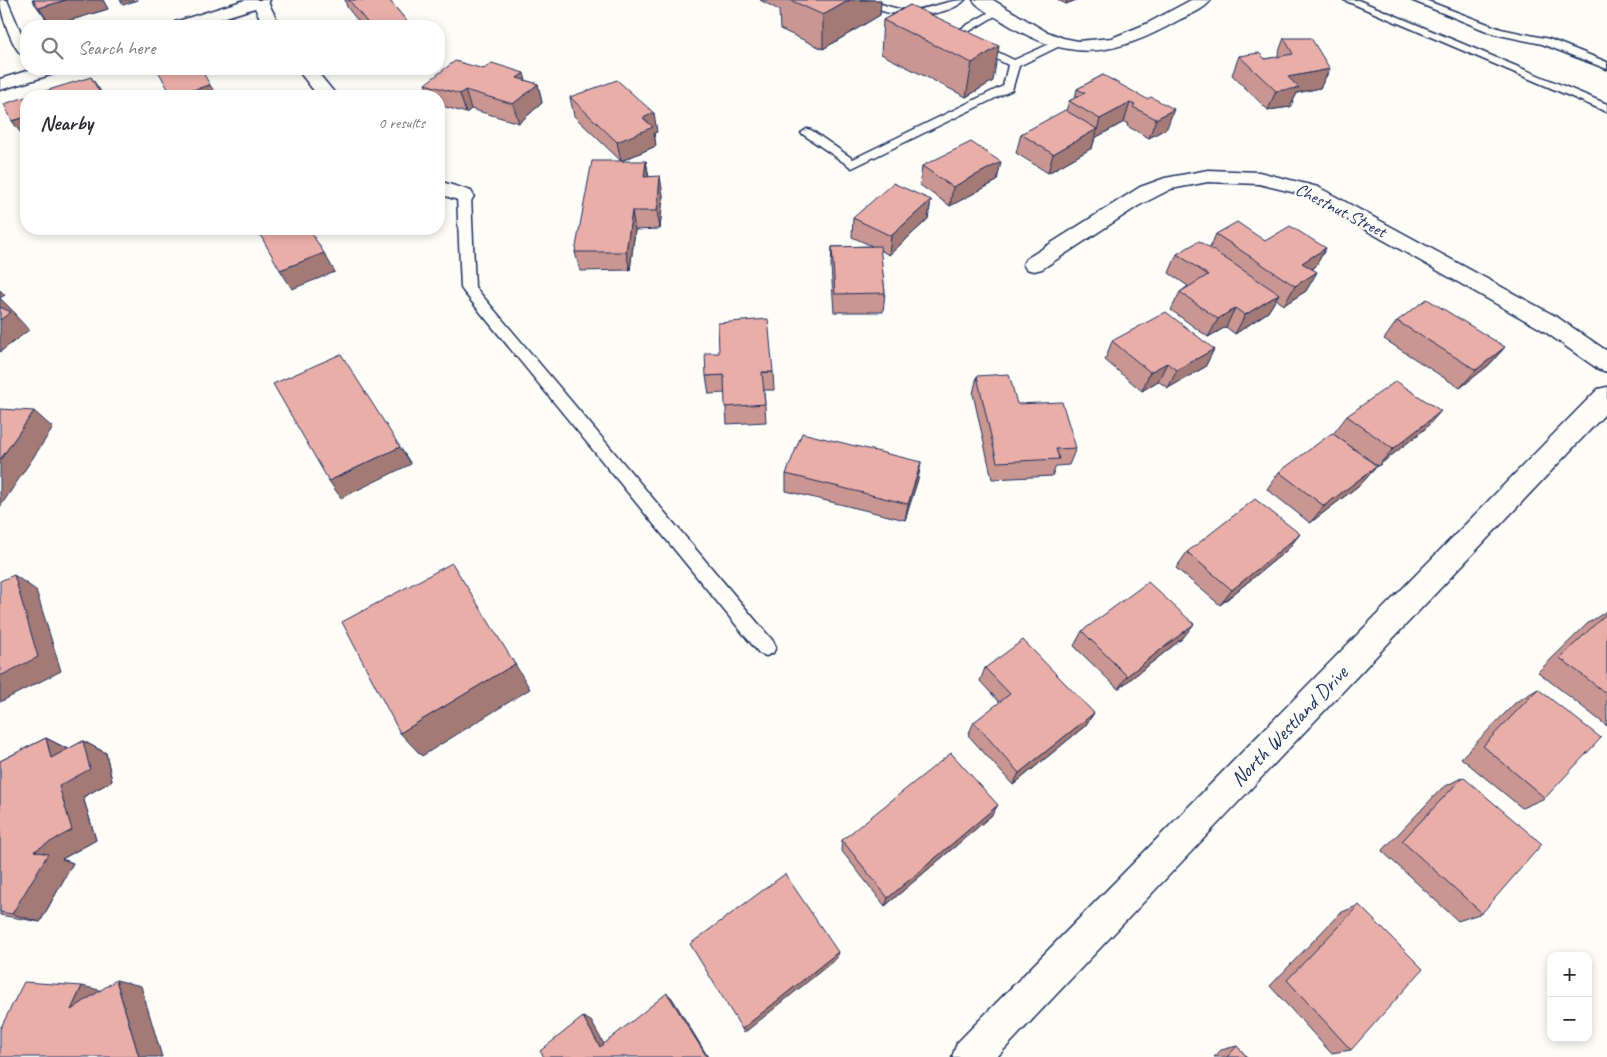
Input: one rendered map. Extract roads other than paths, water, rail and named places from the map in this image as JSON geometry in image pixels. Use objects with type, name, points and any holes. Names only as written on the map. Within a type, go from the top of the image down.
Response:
[{"type":"street","points":[[199,20],[260,0],[269,20]]},
{"type":"street","points":[[981,0],[1060,43],[1083,46],[1104,45],[1135,36],[1203,0]]},
{"type":"street","points":[[0,85],[29,75]]},
{"type":"street","points":[[311,75],[323,90]]},
{"type":"street","name":"Chestnut Street","points":[[1034,264],[1144,193],[1171,182],[1226,174],[1272,179],[1311,191],[1549,323],[1607,363]]},
{"type":"street","points":[[445,189],[464,196]]},
{"type":"street","name":"North Westland Drive","points":[[971,1057],[1607,396]]},
{"type":"lane","points":[[2,0],[20,42]]},
{"type":"lane","points":[[866,0],[899,12],[916,12],[941,7],[960,0]]},
{"type":"lane","points":[[1349,0],[1607,108]]},
{"type":"lane","points":[[1416,0],[1498,32],[1545,41],[1607,66]]},
{"type":"lane","points":[[998,10],[954,35],[1014,64]]},
{"type":"lane","points":[[1014,64],[1060,43]]},
{"type":"lane","points":[[807,133],[852,164],[1008,88],[1014,64]]},
{"type":"lane","points":[[464,196],[468,288],[766,647]]}]
